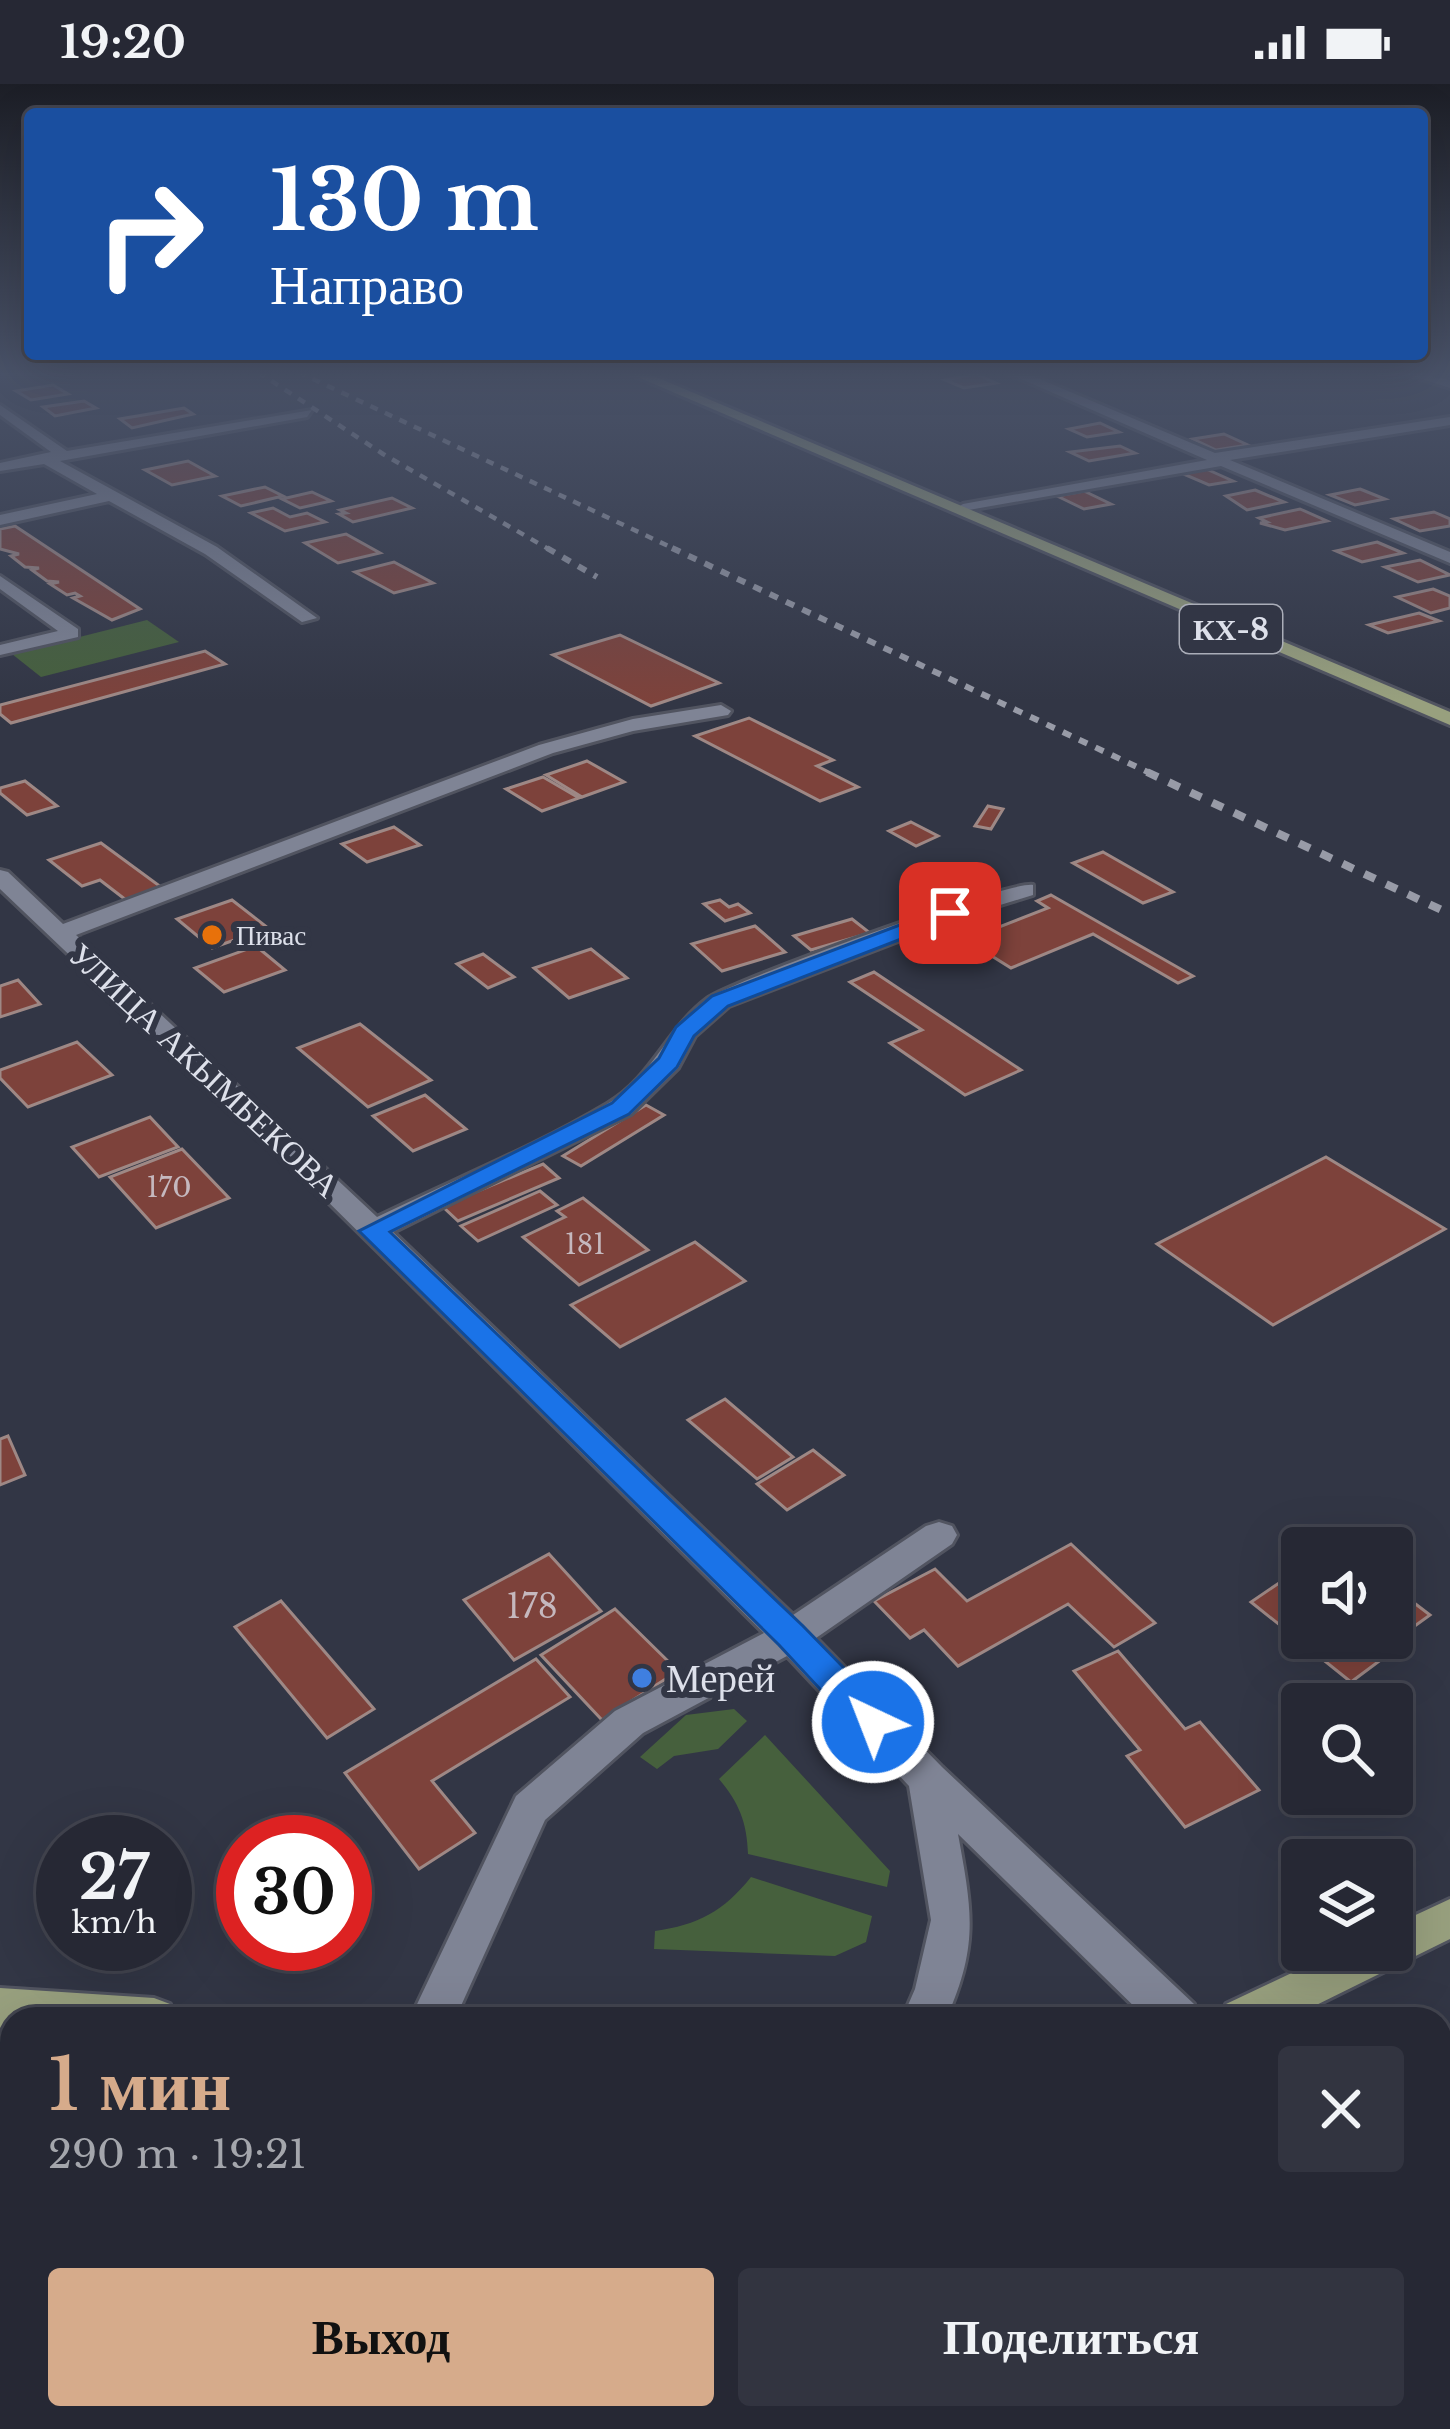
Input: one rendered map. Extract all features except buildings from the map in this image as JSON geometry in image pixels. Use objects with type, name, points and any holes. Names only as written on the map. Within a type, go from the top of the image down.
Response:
[{"type":"main road","name":"КХ-8","points":[[896,481],[1016,531],[1143,592],[1450,719]]},
{"type":"main road","name":"КХ-8","points":[[1016,531],[1168,584],[1450,705]]},
{"type":"main road","points":[[1143,592],[1142,586],[1168,584]]},
{"type":"main road","points":[[1413,1936],[1450,1918]]},
{"type":"main road","points":[[1268,2007],[1342,1971]]},
{"type":"street","points":[[82,481],[176,530],[308,618]]},
{"type":"street","points":[[963,509],[1105,481]]},
{"type":"street","points":[[1267,481],[1450,558]]},
{"type":"street","points":[[0,520],[105,496]]},
{"type":"street","points":[[0,581],[72,633],[0,650]]},
{"type":"street","points":[[59,933],[148,904],[464,775],[575,742],[722,711]]},
{"type":"street","name":"УЛИЦА АКЫМБЕКОВА","points":[[0,877],[791,1636],[928,1779],[1166,2007]]},
{"type":"street","points":[[373,1231],[621,1108],[669,1062],[684,1032],[720,1001],[950,913],[1025,890]]},
{"type":"street","points":[[438,2007],[530,1808],[629,1722],[791,1636],[939,1535]]},
{"type":"street","points":[[928,1779],[952,1920],[929,2007]]},
{"type":"green space","points":[[147,620],[179,642],[41,677],[12,654]]},
{"type":"green space","points":[[734,1709],[747,1721],[718,1749],[674,1756],[657,1769],[640,1757],[686,1715]]},
{"type":"green space","points":[[765,1735],[890,1871],[887,1887],[748,1854],[741,1814],[719,1779]]},
{"type":"green space","points":[[751,1877],[872,1916],[866,1942],[835,1956],[654,1949],[655,1931],[709,1914]]},
{"type":"railway","points":[[431,481],[552,551]]},
{"type":"railway","points":[[531,481],[679,551]]},
{"type":"railway","points":[[547,548],[597,577]]},
{"type":"railway","points":[[672,548],[1154,775]]},
{"type":"railway","points":[[1147,772],[1450,914]]},
{"type":"place","name":"Пивас","points":[[212,935]]},
{"type":"place","name":"Мерей","points":[[642,1678]]},
{"type":"route","points":[[873,1722],[791,1636],[373,1231],[621,1108],[669,1062],[684,1032],[720,1001],[950,913]]}]
